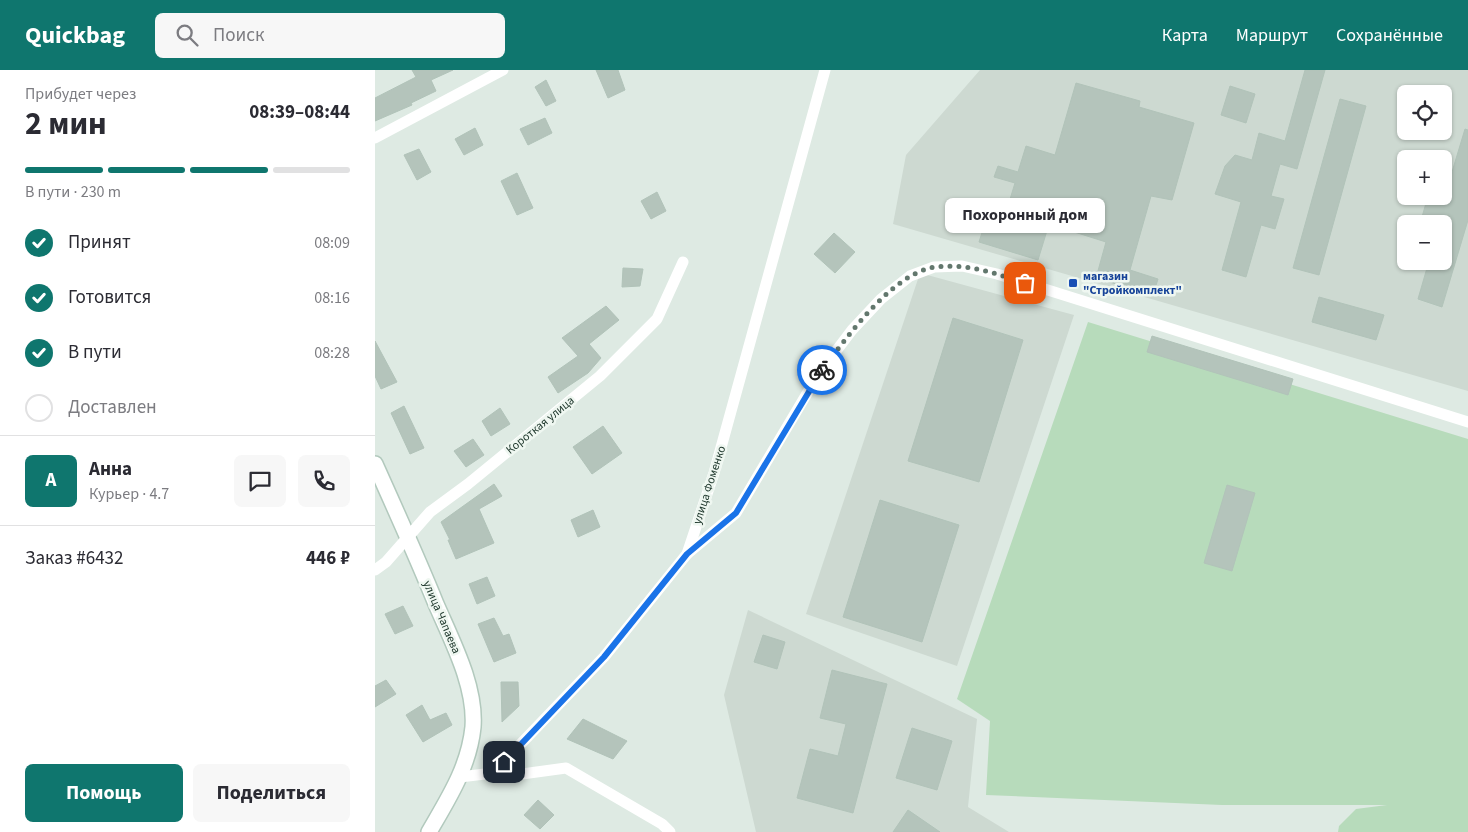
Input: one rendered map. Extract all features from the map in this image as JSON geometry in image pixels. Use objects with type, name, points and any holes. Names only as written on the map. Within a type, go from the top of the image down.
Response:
[{"type":"main road","name":"улица Чапаева","points":[[375,464],[461,664],[470,692],[473,727],[460,777]]},
{"type":"main road","points":[[429,832],[460,777]]},
{"type":"street","points":[[375,138],[503,70]]},
{"type":"street","name":"улица Фоменко","points":[[493,773],[604,657],[687,554],[714,473],[825,70]]},
{"type":"street","name":"Короткая улица","points":[[375,570],[386,562],[430,512],[468,484],[606,370],[657,319],[683,262]]},
{"type":"street","points":[[687,554],[736,513],[818,375],[852,330],[881,299],[910,276],[934,267],[962,266],[997,274],[1468,422]]},
{"type":"street","points":[[460,777],[493,773],[522,774],[566,768],[662,824],[670,832]]},
{"type":"shaded area","points":[[980,70],[1468,70],[1468,391],[893,224],[906,155]]},
{"type":"shaded area","points":[[920,273],[1074,315],[957,666],[806,614]]},
{"type":"shaded area","points":[[748,610],[977,719],[968,807],[1009,832],[756,832],[724,695]]},
{"type":"green space","points":[[1088,322],[1468,439],[1468,832],[1338,832],[1339,826],[1356,809],[1387,805],[1222,805],[986,795],[990,721],[957,699]]},
{"type":"building","points":[[412,70],[453,70],[431,80],[436,91],[411,103],[412,105],[375,121],[375,98],[416,77]]},
{"type":"building","points":[[596,70],[618,70],[625,90],[608,98]]},
{"type":"building","points":[[1305,70],[1325,70],[1297,169],[1280,164],[1271,196],[1284,199],[1275,229],[1261,225],[1246,277],[1222,270],[1241,202],[1215,194],[1225,166],[1235,155],[1252,160],[1259,133],[1285,141]]},
{"type":"building","points":[[546,80],[556,101],[546,106],[535,87]]},
{"type":"building","points":[[1076,83],[1140,101],[1139,107],[1194,123],[1172,200],[1151,196],[1130,270],[1158,279],[1153,295],[1096,278],[1106,242],[1049,224],[1038,260],[979,242],[987,217],[1003,222],[1015,183],[994,177],[998,166],[1018,172],[1026,146],[1055,155]]},
{"type":"building","points":[[1230,86],[1255,94],[1246,123],[1221,115]]},
{"type":"building","points":[[1340,99],[1366,106],[1319,275],[1293,268]]},
{"type":"building","points":[[545,118],[552,133],[528,145],[520,129]]},
{"type":"building","points":[[475,128],[483,145],[464,155],[455,139]]},
{"type":"building","points":[[1465,129],[1468,130],[1468,220],[1442,307],[1418,299],[1426,270],[1452,270],[1452,215],[1423,215],[1425,205],[1452,205],[1452,172]]},
{"type":"building","points":[[419,149],[431,172],[417,180],[404,155]]},
{"type":"building","points":[[517,173],[533,208],[517,215],[501,181]]},
{"type":"building","points":[[657,192],[666,211],[651,219],[641,201]]},
{"type":"building","points":[[834,233],[855,252],[835,273],[814,254]]},
{"type":"building","points":[[623,268],[643,269],[640,286],[622,287]]},
{"type":"building","points":[[1319,297],[1384,315],[1376,340],[1312,322]]},
{"type":"building","points":[[606,306],[619,320],[589,344],[601,358],[588,373],[558,393],[548,377],[578,356],[562,338]]},
{"type":"building","points":[[953,318],[1023,340],[979,482],[908,461]]},
{"type":"building","points":[[1152,336],[1293,379],[1288,395],[1147,352]]},
{"type":"building","points":[[375,341],[397,382],[381,389],[375,376]]},
{"type":"building","points":[[404,406],[424,448],[410,454],[391,413]]},
{"type":"building","points":[[500,408],[510,424],[491,436],[482,421]]},
{"type":"building","points":[[603,426],[622,453],[592,474],[573,447]]},
{"type":"building","points":[[473,439],[484,455],[466,467],[454,451]]},
{"type":"building","points":[[494,484],[502,496],[479,509],[494,543],[456,559],[448,540],[450,540],[441,522]]},
{"type":"building","points":[[1227,485],[1255,493],[1232,571],[1204,563]]},
{"type":"building","points":[[880,500],[959,525],[922,642],[843,617]]},
{"type":"building","points":[[593,510],[600,527],[578,537],[571,520]]},
{"type":"building","points":[[487,577],[495,596],[477,604],[469,584]]},
{"type":"building","points":[[403,606],[413,626],[395,634],[385,614]]},
{"type":"building","points":[[494,618],[503,636],[509,634],[516,653],[494,662],[478,624]]},
{"type":"building","points":[[763,635],[785,642],[777,669],[754,662]]},
{"type":"building","points":[[832,670],[887,684],[853,813],[797,798],[810,749],[838,756],[846,724],[820,718]]},
{"type":"building","points":[[386,680],[396,694],[375,707],[375,686]]},
{"type":"building","points":[[501,682],[518,682],[519,706],[502,722]]},
{"type":"building","points":[[422,705],[430,720],[446,713],[452,725],[423,742],[406,715]]},
{"type":"building","points":[[583,719],[627,741],[613,759],[567,739]]},
{"type":"building","points":[[912,728],[952,741],[937,790],[896,778]]},
{"type":"building","points":[[538,800],[554,815],[540,829],[524,815]]},
{"type":"building","points":[[908,810],[940,832],[893,832]]},
{"type":"way so far","points":[[822,370],[852,330],[881,299],[910,276],[934,267],[962,266],[1025,283]]},
{"type":"place","name":"Похоронный дом","points":[[1025,283]]},
{"type":"place","name":"магазин \"Стройкомплект\"","points":[[1073,283]]},
{"type":"route","points":[[504,762],[604,657],[687,554],[736,513],[822,370]]}]
